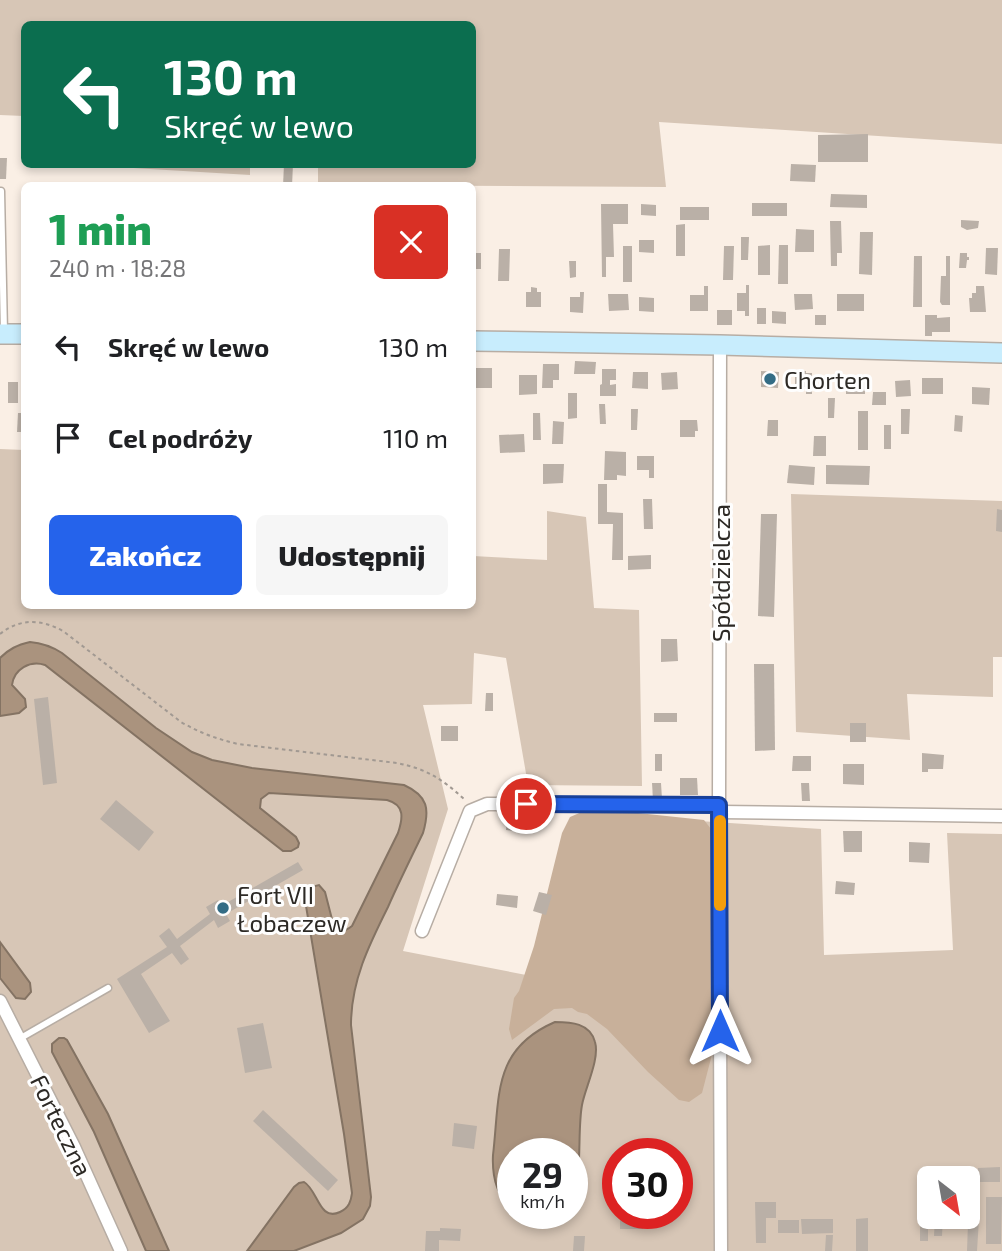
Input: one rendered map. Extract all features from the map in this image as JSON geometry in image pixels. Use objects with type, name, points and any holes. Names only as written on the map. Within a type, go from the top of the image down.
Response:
[{"type":"main road","points":[[2,334],[21,334]]},
{"type":"main road","points":[[476,341],[1002,353]]},
{"type":"street","name":"Spółdzielcza","points":[[720,345],[721,1251]]},
{"type":"street","points":[[422,931],[470,811],[487,804],[719,806],[1002,816]]},
{"type":"street","name":"Forteczna","points":[[0,1000],[74,1147],[121,1251]]},
{"type":"lane","points":[[1,191],[2,334]]},
{"type":"lane","points":[[19,1038],[108,988]]},
{"type":"path","points":[[0,634],[28,621],[52,625],[181,722],[200,733],[238,744],[417,767],[445,782],[476,809]]},
{"type":"shaded area","points":[[0,0],[1002,0],[1002,144],[659,122],[666,187],[476,186],[476,182],[318,182],[318,168],[476,168],[476,21],[21,21],[21,116],[0,115]]},
{"type":"shaded area","points":[[133,168],[250,168],[250,175]]},
{"type":"shaded area","points":[[0,449],[21,450],[21,609],[476,609],[476,556],[547,560],[547,511],[586,517],[594,608],[639,610],[642,786],[528,785],[506,658],[474,653],[472,704],[423,705],[448,809],[403,951],[547,979],[592,814],[821,829],[824,955],[953,950],[947,833],[1002,834],[1002,1251],[0,1251]]},
{"type":"shaded area","points":[[791,494],[1002,501],[1002,657],[993,657],[993,697],[907,694],[910,740],[796,732]]},
{"type":"shaded area","points":[[30,642],[46,645],[62,653],[156,728],[192,752],[212,760],[252,768],[404,785],[418,794],[425,804],[423,833],[368,949],[354,993],[351,1025],[371,1197],[370,1206],[363,1219],[341,1233],[294,1251],[247,1251],[299,1183],[304,1182],[309,1186],[327,1213],[340,1212],[350,1201],[352,1193],[344,1134],[306,895],[311,887],[319,885],[325,892],[334,927],[343,930],[352,926],[398,833],[400,809],[387,800],[269,793],[261,799],[260,808],[296,837],[299,843],[298,847],[291,851],[283,851],[45,665],[28,665],[19,670],[12,685],[25,699],[26,707],[19,713],[0,716],[0,658],[13,648]]},
{"type":"shaded area","points":[[591,808],[704,820],[711,829],[719,851],[716,1039],[702,1093],[689,1102],[679,1100],[607,1029],[587,1014],[572,1008],[554,1009],[512,1040],[509,1029],[514,998],[519,991],[534,946],[562,833],[570,817]]},
{"type":"shaded area","points":[[0,942],[30,983],[31,992],[25,999],[16,998],[0,978]]},
{"type":"shaded area","points":[[555,1022],[584,1027],[593,1036],[596,1049],[594,1065],[582,1105],[580,1138],[497,1138],[497,1187],[493,1155],[503,1076],[520,1046],[535,1033]]},
{"type":"shaded area","points":[[59,1038],[67,1040],[108,1114],[169,1251],[146,1251],[94,1132],[52,1052],[52,1044]]},
{"type":"building","points":[[868,134],[868,162],[818,162],[818,135]]},
{"type":"building","points":[[0,158],[7,158],[6,179],[0,179]]},
{"type":"building","points":[[791,164],[816,165],[815,182],[790,181]]},
{"type":"building","points":[[284,168],[293,168],[292,182],[283,182]]},
{"type":"building","points":[[831,194],[867,195],[867,208],[830,207]]},
{"type":"building","points":[[752,203],[787,203],[787,216],[752,216]]},
{"type":"building","points":[[601,204],[628,204],[628,224],[613,224],[614,257],[606,257],[606,277],[602,277]]},
{"type":"building","points":[[641,204],[656,205],[656,216],[641,215]]},
{"type":"building","points":[[680,207],[709,207],[709,220],[680,220]]},
{"type":"building","points":[[961,220],[979,221],[978,228],[967,230],[961,227]]},
{"type":"building","points":[[830,221],[841,221],[842,253],[837,253],[837,266],[831,266]]},
{"type":"building","points":[[685,224],[685,256],[676,256],[676,225]]},
{"type":"building","points":[[796,229],[814,230],[814,252],[795,252]]},
{"type":"building","points":[[860,232],[873,232],[872,275],[859,274]]},
{"type":"building","points":[[741,237],[749,237],[748,260],[741,260]]},
{"type":"building","points":[[639,240],[654,240],[654,253],[639,252]]},
{"type":"building","points":[[770,245],[770,275],[758,275],[758,246]]},
{"type":"building","points":[[779,245],[788,245],[788,284],[778,284]]},
{"type":"building","points":[[623,246],[632,246],[632,282],[623,282]]},
{"type":"building","points":[[724,246],[734,246],[733,280],[723,280]]},
{"type":"building","points":[[986,248],[998,248],[997,275],[985,274]]},
{"type":"building","points":[[499,249],[510,249],[509,281],[498,281]]},
{"type":"building","points":[[476,253],[481,253],[481,269],[476,269]]},
{"type":"building","points":[[960,253],[967,253],[969,257],[966,268],[959,268]]},
{"type":"building","points":[[914,256],[922,256],[922,307],[913,307]]},
{"type":"building","points":[[946,256],[950,256],[950,305],[942,305],[941,276],[946,276]]},
{"type":"building","points":[[569,261],[576,261],[576,277],[570,278]]},
{"type":"building","points":[[746,285],[749,285],[749,316],[745,316],[745,311],[737,311],[737,293],[746,293]]},
{"type":"building","points":[[704,286],[708,286],[708,311],[690,311],[690,295],[704,295]]},
{"type":"building","points":[[976,286],[984,286],[986,312],[970,312],[969,298],[972,298],[972,293],[976,293]]},
{"type":"building","points":[[531,287],[541,292],[541,307],[526,307],[526,292],[531,292]]},
{"type":"building","points":[[580,292],[584,292],[583,313],[570,312],[570,297],[580,297]]},
{"type":"building","points":[[608,294],[628,294],[629,310],[609,311]]},
{"type":"building","points":[[794,294],[812,294],[813,309],[795,310]]},
{"type":"building","points":[[837,294],[864,294],[864,311],[837,311]]},
{"type":"building","points":[[639,297],[654,298],[654,312],[639,311]]},
{"type":"building","points":[[757,308],[766,308],[766,324],[757,324]]},
{"type":"building","points":[[717,310],[732,310],[732,325],[717,325]]},
{"type":"building","points":[[772,311],[786,312],[786,324],[772,323]]},
{"type":"building","points":[[815,315],[826,315],[826,325],[815,325]]},
{"type":"building","points":[[925,315],[950,317],[950,332],[932,332],[932,336],[925,336]]},
{"type":"building","points":[[575,361],[596,362],[595,374],[574,374]]},
{"type":"building","points":[[543,364],[559,364],[559,380],[553,380],[553,388],[542,388]]},
{"type":"building","points":[[476,368],[492,368],[492,388],[476,388]]},
{"type":"building","points":[[602,369],[616,369],[616,380],[610,380],[610,385],[616,384],[616,396],[600,396]]},
{"type":"building","points":[[795,370],[812,373],[812,394],[806,394],[806,387],[795,387]]},
{"type":"building","name":"Chorten","points":[[761,371],[779,372],[778,388],[761,387]]},
{"type":"building","points":[[633,372],[648,372],[648,389],[632,388]]},
{"type":"building","points":[[677,372],[678,389],[662,390],[661,373]]},
{"type":"building","points":[[519,375],[537,375],[537,394],[519,395]]},
{"type":"building","points":[[846,377],[865,377],[865,394],[846,394]]},
{"type":"building","points":[[922,378],[943,378],[943,394],[922,394]]},
{"type":"building","points":[[910,380],[911,396],[896,397],[895,381]]},
{"type":"building","points":[[8,382],[18,382],[18,403],[8,403]]},
{"type":"building","points":[[972,387],[990,388],[989,405],[972,404]]},
{"type":"building","points":[[873,392],[886,392],[886,405],[872,405]]},
{"type":"building","points":[[568,393],[577,393],[577,418],[568,419]]},
{"type":"building","points":[[828,398],[835,398],[834,418],[828,418]]},
{"type":"building","points":[[599,404],[605,404],[606,424],[600,424]]},
{"type":"building","points":[[631,409],[638,409],[637,430],[631,430]]},
{"type":"building","points":[[901,409],[910,409],[909,434],[901,434]]},
{"type":"building","points":[[858,411],[868,411],[868,450],[858,450]]},
{"type":"building","points":[[18,413],[21,413],[21,432],[17,432]]},
{"type":"building","points":[[533,413],[540,413],[541,440],[533,440]]},
{"type":"building","points":[[955,415],[963,416],[962,432],[954,431]]},
{"type":"building","points":[[680,420],[697,420],[698,431],[695,431],[695,437],[680,437]]},
{"type":"building","points":[[768,420],[778,420],[778,436],[767,436]]},
{"type":"building","points":[[553,421],[564,422],[563,444],[552,444]]},
{"type":"building","points":[[884,425],[891,425],[891,449],[884,449]]},
{"type":"building","points":[[524,434],[525,452],[500,453],[499,435]]},
{"type":"building","points":[[814,436],[826,436],[826,456],[813,456]]},
{"type":"building","points":[[605,451],[626,452],[626,476],[617,475],[617,480],[604,480]]},
{"type":"building","points":[[637,456],[654,456],[654,478],[649,478],[649,470],[637,470]]},
{"type":"building","points":[[543,464],[564,464],[563,483],[543,484]]},
{"type":"building","points":[[789,465],[815,467],[814,485],[787,483]]},
{"type":"building","points":[[826,465],[870,466],[869,485],[826,484]]},
{"type":"building","points":[[598,484],[607,484],[607,512],[623,513],[623,560],[612,560],[613,524],[598,524]]},
{"type":"building","points":[[643,499],[652,499],[653,529],[644,529]]},
{"type":"building","points":[[997,509],[1002,510],[1002,532],[996,531]]},
{"type":"building","points":[[761,514],[777,514],[774,617],[758,616]]},
{"type":"building","points":[[651,555],[651,569],[628,570],[628,556]]},
{"type":"building","points":[[661,639],[677,639],[678,661],[661,662]]},
{"type":"building","points":[[754,664],[774,664],[775,750],[755,751]]},
{"type":"building","points":[[486,693],[493,693],[493,711],[485,711]]},
{"type":"building","points":[[48,697],[57,783],[43,785],[34,699]]},
{"type":"building","points":[[654,713],[677,713],[677,722],[654,722]]},
{"type":"building","points":[[850,723],[866,723],[866,742],[850,742]]},
{"type":"building","points":[[441,726],[458,726],[458,741],[441,741]]},
{"type":"building","points":[[922,753],[944,755],[943,769],[928,769],[928,772],[922,772]]},
{"type":"building","points":[[655,754],[662,754],[662,771],[655,771]]},
{"type":"building","points":[[793,756],[811,756],[811,771],[792,771]]},
{"type":"building","points":[[843,764],[864,764],[864,785],[843,784]]},
{"type":"building","points":[[680,778],[697,778],[698,795],[680,795]]},
{"type":"building","points":[[652,783],[661,783],[662,799],[653,800]]},
{"type":"building","points":[[801,783],[809,783],[810,801],[802,801]]},
{"type":"building","points":[[116,800],[154,832],[139,851],[100,819]]},
{"type":"building","points":[[508,815],[533,818],[531,833],[506,830]]},
{"type":"building","points":[[843,831],[862,831],[862,852],[844,852]]},
{"type":"building","points":[[909,842],[930,843],[929,863],[909,862]]},
{"type":"building","points":[[298,862],[303,870],[226,914],[230,921],[218,928],[214,920],[180,946],[189,959],[181,965],[172,953],[141,974],[170,1021],[149,1033],[117,979],[167,947],[159,936],[169,928],[177,939],[210,914],[206,907],[218,900],[221,906]]},
{"type":"building","points":[[836,881],[855,883],[854,895],[835,894]]},
{"type":"building","points":[[539,892],[552,895],[546,915],[533,911]]},
{"type":"building","points":[[497,894],[518,896],[517,908],[496,905]]},
{"type":"building","points":[[263,1023],[272,1068],[245,1073],[237,1028]]},
{"type":"building","points":[[263,1110],[338,1180],[328,1191],[253,1121]]},
{"type":"building","points":[[454,1123],[477,1126],[474,1149],[452,1146]]},
{"type":"building","points":[[1000,1167],[1000,1182],[980,1182],[980,1168]]},
{"type":"building","points":[[986,1197],[1002,1197],[1001,1244],[986,1244]]},
{"type":"building","points":[[755,1202],[776,1202],[776,1218],[766,1218],[766,1243],[756,1243]]},
{"type":"building","points":[[868,1218],[868,1251],[856,1251],[856,1219]]},
{"type":"building","points":[[801,1219],[833,1219],[833,1233],[802,1234]]},
{"type":"building","points":[[778,1220],[799,1220],[799,1233],[778,1233]]},
{"type":"building","points":[[440,1228],[461,1229],[460,1241],[439,1240],[439,1251],[425,1251],[426,1231],[440,1231]]},
{"type":"building","points":[[920,1229],[928,1229],[928,1241],[920,1241]]},
{"type":"building","points":[[934,1229],[942,1229],[942,1236],[934,1236]]},
{"type":"building","points":[[968,1229],[978,1229],[977,1251],[967,1251]]},
{"type":"building","points":[[826,1235],[833,1235],[832,1251],[825,1251]]},
{"type":"building","points":[[574,1236],[585,1236],[584,1251],[573,1251]]},
{"type":"slow traffic","points":[[720,821],[720,905]]},
{"type":"place","name":"Chorten","points":[[770,379]]},
{"type":"place","name":"Fort VII Łobaczew","points":[[223,908]]},
{"type":"route","points":[[526,804],[719,805],[720,1031]]}]
